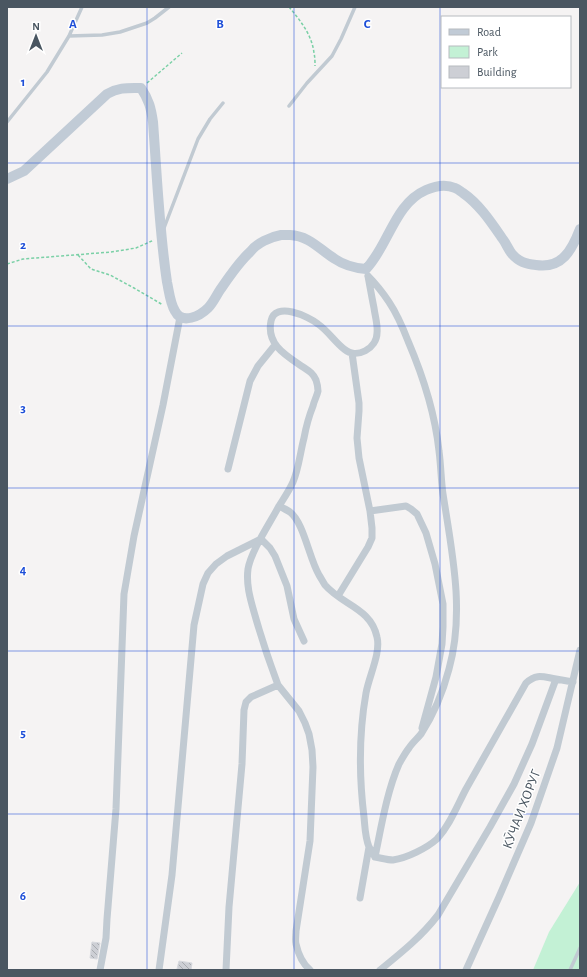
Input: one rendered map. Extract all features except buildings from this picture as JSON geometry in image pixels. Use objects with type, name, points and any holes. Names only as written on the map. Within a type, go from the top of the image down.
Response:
[{"type":"street","points":[[7,179],[24,171],[106,94],[114,90],[124,88],[141,88],[150,104],[152,116],[169,294],[177,314],[164,404],[134,536],[124,594],[116,809],[107,926],[100,970]]},
{"type":"street","points":[[310,970],[300,956],[296,944],[296,931],[310,841],[313,766],[312,750],[309,734],[299,711],[278,685],[250,598],[247,580],[251,558],[294,481],[298,468],[303,438],[318,390],[317,381],[313,374],[275,345],[270,328],[271,319],[275,314],[281,311],[289,311],[318,323],[345,350],[352,353],[362,352],[369,349],[376,341],[377,333],[367,272],[397,218],[409,201],[424,191],[435,187],[445,186],[455,188],[471,199],[490,220],[512,253],[521,262],[546,266],[559,262],[575,242],[580,228]]},
{"type":"street","points":[[177,314],[190,318],[199,315],[209,308],[233,272],[250,251],[259,244],[282,235],[296,236],[309,240],[347,266],[367,272],[390,303],[401,323],[425,384],[436,432],[442,485],[454,564],[456,592],[454,648],[444,688],[431,718],[420,736],[409,748],[399,765],[392,783],[376,857]]},
{"type":"street","points":[[228,469],[250,381],[258,366],[275,345]]},
{"type":"street","points":[[338,596],[372,538],[370,511],[359,458],[357,438],[359,403],[352,353]]},
{"type":"street","points":[[279,506],[290,512],[296,518],[312,560],[326,585],[338,596],[367,617],[374,627],[378,647],[364,706],[361,739],[362,802],[366,835],[369,847],[376,857],[392,860],[404,857],[422,849],[436,840],[443,831],[526,683],[537,676],[572,682]]},
{"type":"street","points":[[370,511],[406,506],[412,509],[426,533],[436,564],[443,604],[442,644],[436,677],[420,736]]},
{"type":"street","points":[[261,539],[275,556],[287,586],[294,619],[304,641]]},
{"type":"street","points":[[159,970],[172,875],[194,625],[203,584],[208,573],[226,556],[261,539]]},
{"type":"street","name":"КӮЧАИ ХОРУГ","points":[[466,970],[497,903],[531,823],[557,748],[580,650]]},
{"type":"street","points":[[380,970],[410,946],[428,928],[438,915],[514,784],[532,744],[556,679]]},
{"type":"street","points":[[226,970],[229,907],[242,764],[244,710],[246,702],[250,696],[278,685]]},
{"type":"street","points":[[360,898],[369,847]]},
{"type":"lane","points":[[7,122],[47,72],[69,36],[82,7]]},
{"type":"lane","points":[[69,36],[102,35],[120,32],[147,23],[169,7]]},
{"type":"lane","points":[[289,106],[307,83],[332,56],[355,7]]},
{"type":"lane","points":[[162,233],[198,139],[210,119],[223,103]]},
{"type":"lane","points":[[570,970],[580,948]]},
{"type":"path","points":[[289,7],[303,25],[309,37],[314,52],[316,74]]},
{"type":"path","points":[[141,88],[182,53]]},
{"type":"path","points":[[7,264],[23,259],[111,252],[136,248],[153,240],[162,233]]},
{"type":"path","points":[[78,255],[90,269],[110,275],[177,314]]},
{"type":"green space","points":[[580,882],[580,970],[533,970],[549,932]]}]
